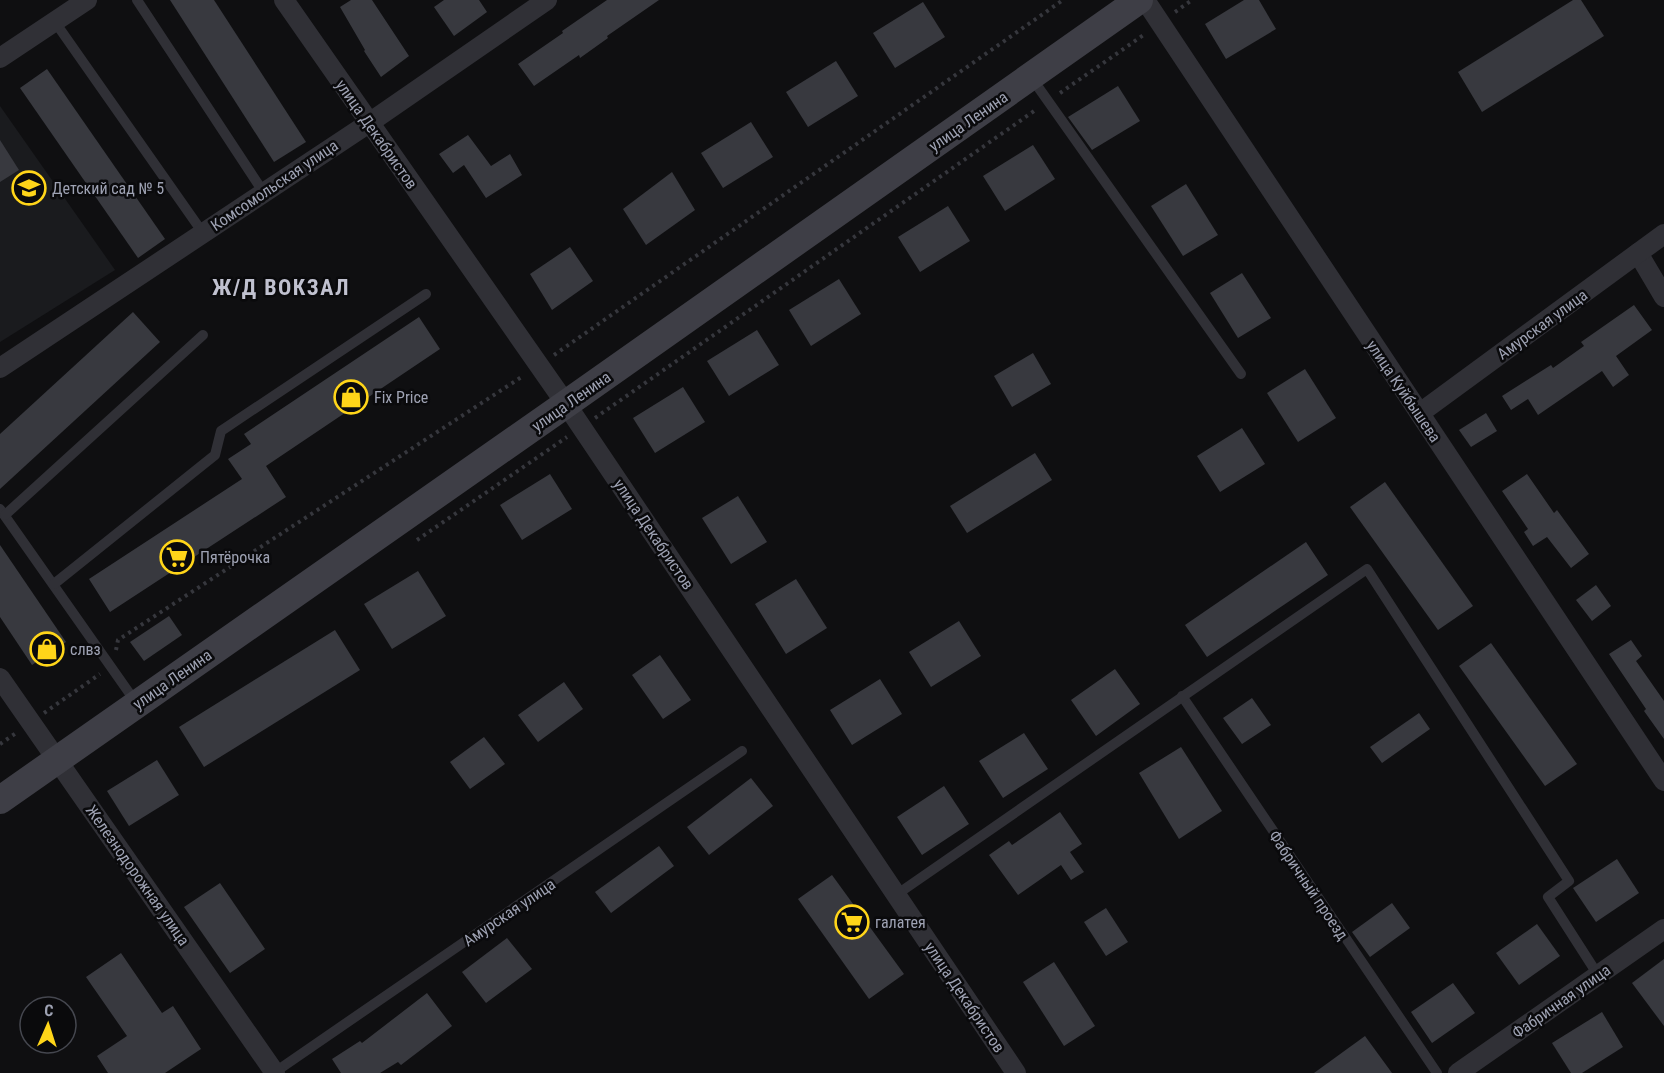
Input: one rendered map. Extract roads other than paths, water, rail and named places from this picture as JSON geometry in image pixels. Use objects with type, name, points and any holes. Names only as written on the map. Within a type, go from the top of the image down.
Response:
[{"type":"main road","name":"улица Ленина","points":[[0,800],[1139,0]]},
{"type":"street","points":[[0,58],[87,0]]},
{"type":"street","name":"улица Декабристов","points":[[284,0],[566,404],[1016,1073]]},
{"type":"street","name":"Комсомольская улица","points":[[0,368],[369,123],[547,0]]},
{"type":"street","name":"улица Куйбышева","points":[[1145,0],[1664,781]]},
{"type":"street","name":"Амурская улица","points":[[1420,413],[1664,234]]},
{"type":"street","points":[[1638,253],[1664,297]]},
{"type":"street","name":"Железнодорожная улица","points":[[0,678],[275,1073]]},
{"type":"street","name":"Фабричная улица","points":[[1458,1073],[1664,928]]},
{"type":"lane","points":[[137,0],[264,193]]},
{"type":"lane","points":[[55,22],[203,233]]},
{"type":"lane","points":[[1031,76],[1241,374]]},
{"type":"lane","points":[[54,584],[215,455],[221,430],[426,294]]},
{"type":"lane","points":[[137,704],[3,512],[203,335]]},
{"type":"lane","points":[[896,895],[1367,568],[1569,880],[1548,897],[1598,975]]},
{"type":"lane","name":"Фабричный проезд","points":[[1182,696],[1437,1073]]},
{"type":"lane","name":"Амурская улица","points":[[275,1073],[742,751]]},
{"type":"place","name":"Детский сад № 5","points":[[29,188]]},
{"type":"place","name":"Fix Price","points":[[351,397]]},
{"type":"place","name":"Пятёрочка","points":[[177,557]]},
{"type":"place","name":"слвз","points":[[47,649]]},
{"type":"place","name":"галатея","points":[[852,922]]},
{"type":"district","name":"Ж/Д ВОКЗАЛ","points":[[281,287]]}]
